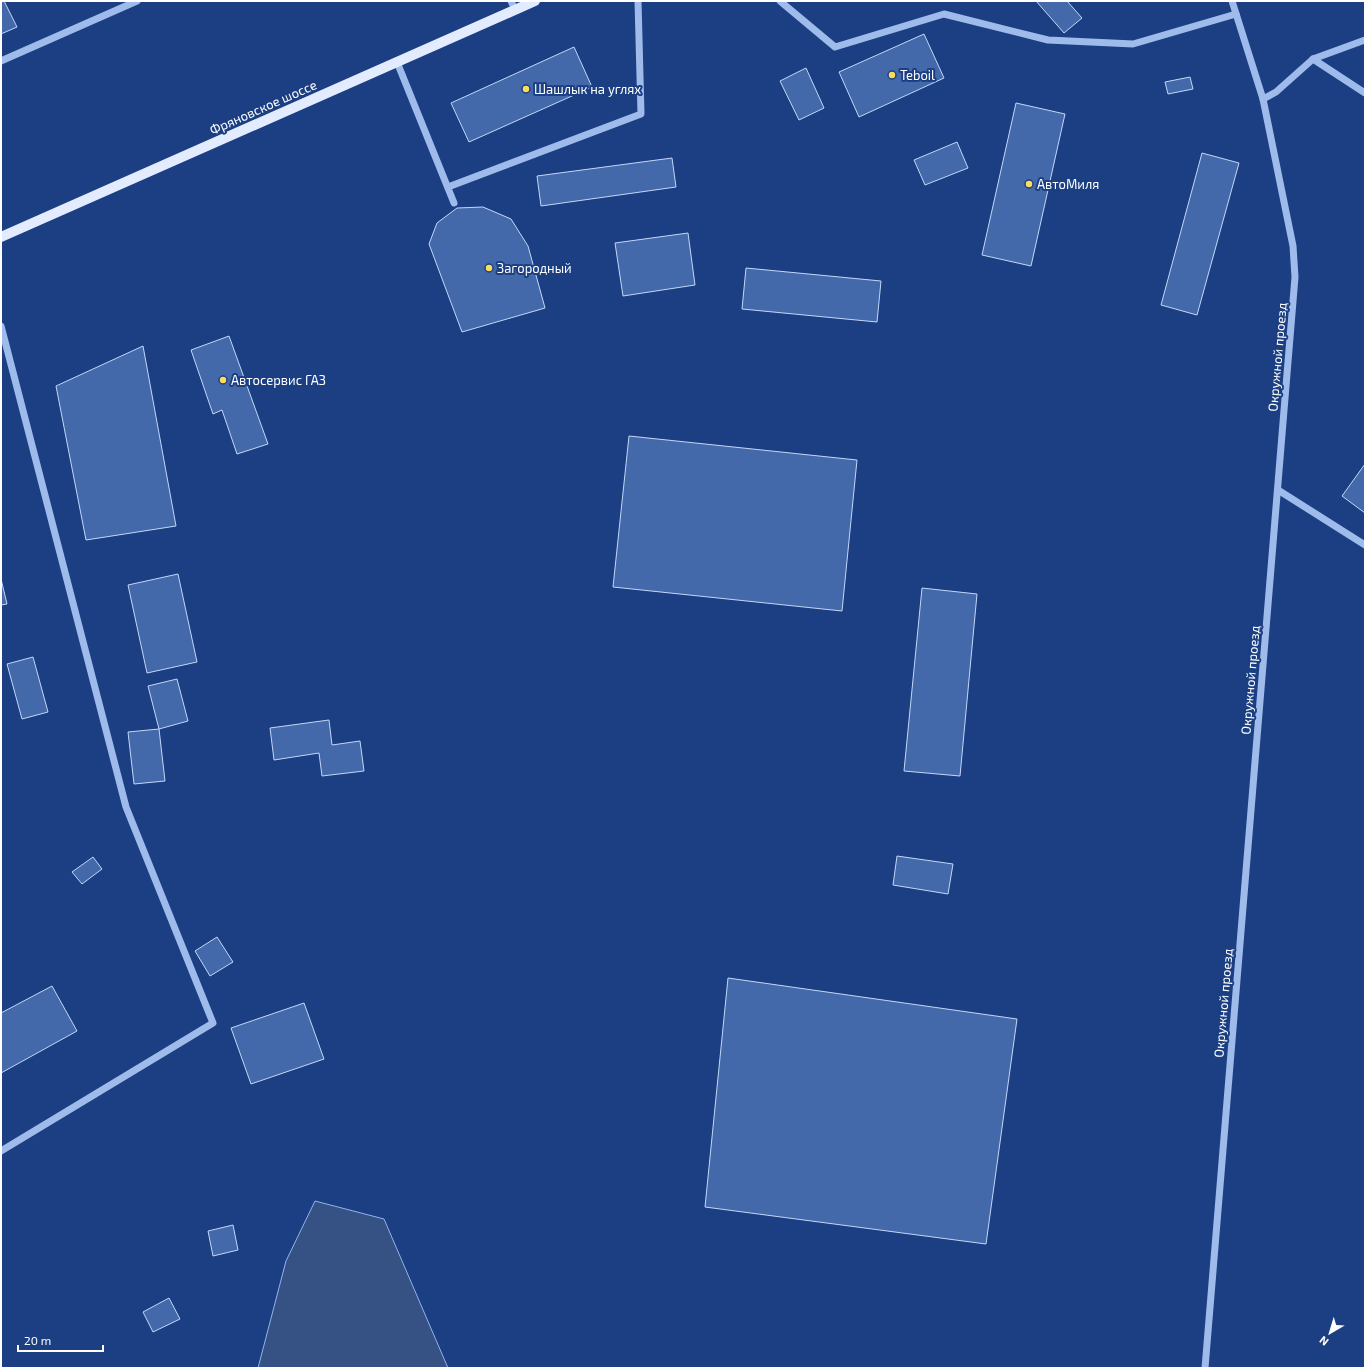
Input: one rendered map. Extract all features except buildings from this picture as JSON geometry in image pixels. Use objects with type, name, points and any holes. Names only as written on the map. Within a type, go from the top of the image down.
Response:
[{"type":"main road","name":"Фряновское шоссе","points":[[1,236],[397,62],[513,5],[535,1]]},
{"type":"street","points":[[1,61],[137,1]]},
{"type":"street","points":[[448,187],[641,114],[638,1]]},
{"type":"street","points":[[780,1],[835,47],[944,14],[1048,40],[1133,44],[1236,14]]},
{"type":"street","name":"Окружной проезд","points":[[1205,1368],[1296,277],[1293,246],[1263,99],[1232,1]]},
{"type":"street","points":[[1263,99],[1276,92],[1313,59],[1365,40]]},
{"type":"street","points":[[1313,59],[1365,93]]},
{"type":"street","points":[[397,62],[454,203]]},
{"type":"street","points":[[1,326],[126,807],[213,1023],[1,1151]]},
{"type":"street","points":[[1278,490],[1365,545]]},
{"type":"water","points":[[315,1201],[384,1219],[448,1368],[258,1368],[286,1261]]},
{"type":"place","name":"Teboil","points":[[892,75]]},
{"type":"place","name":"Шашлык на углях","points":[[526,89]]},
{"type":"place","name":"АвтоМиля","points":[[1029,184]]},
{"type":"place","name":"Загородный","points":[[489,268]]},
{"type":"place","name":"Автосервис ГАЗ","points":[[223,380]]}]
